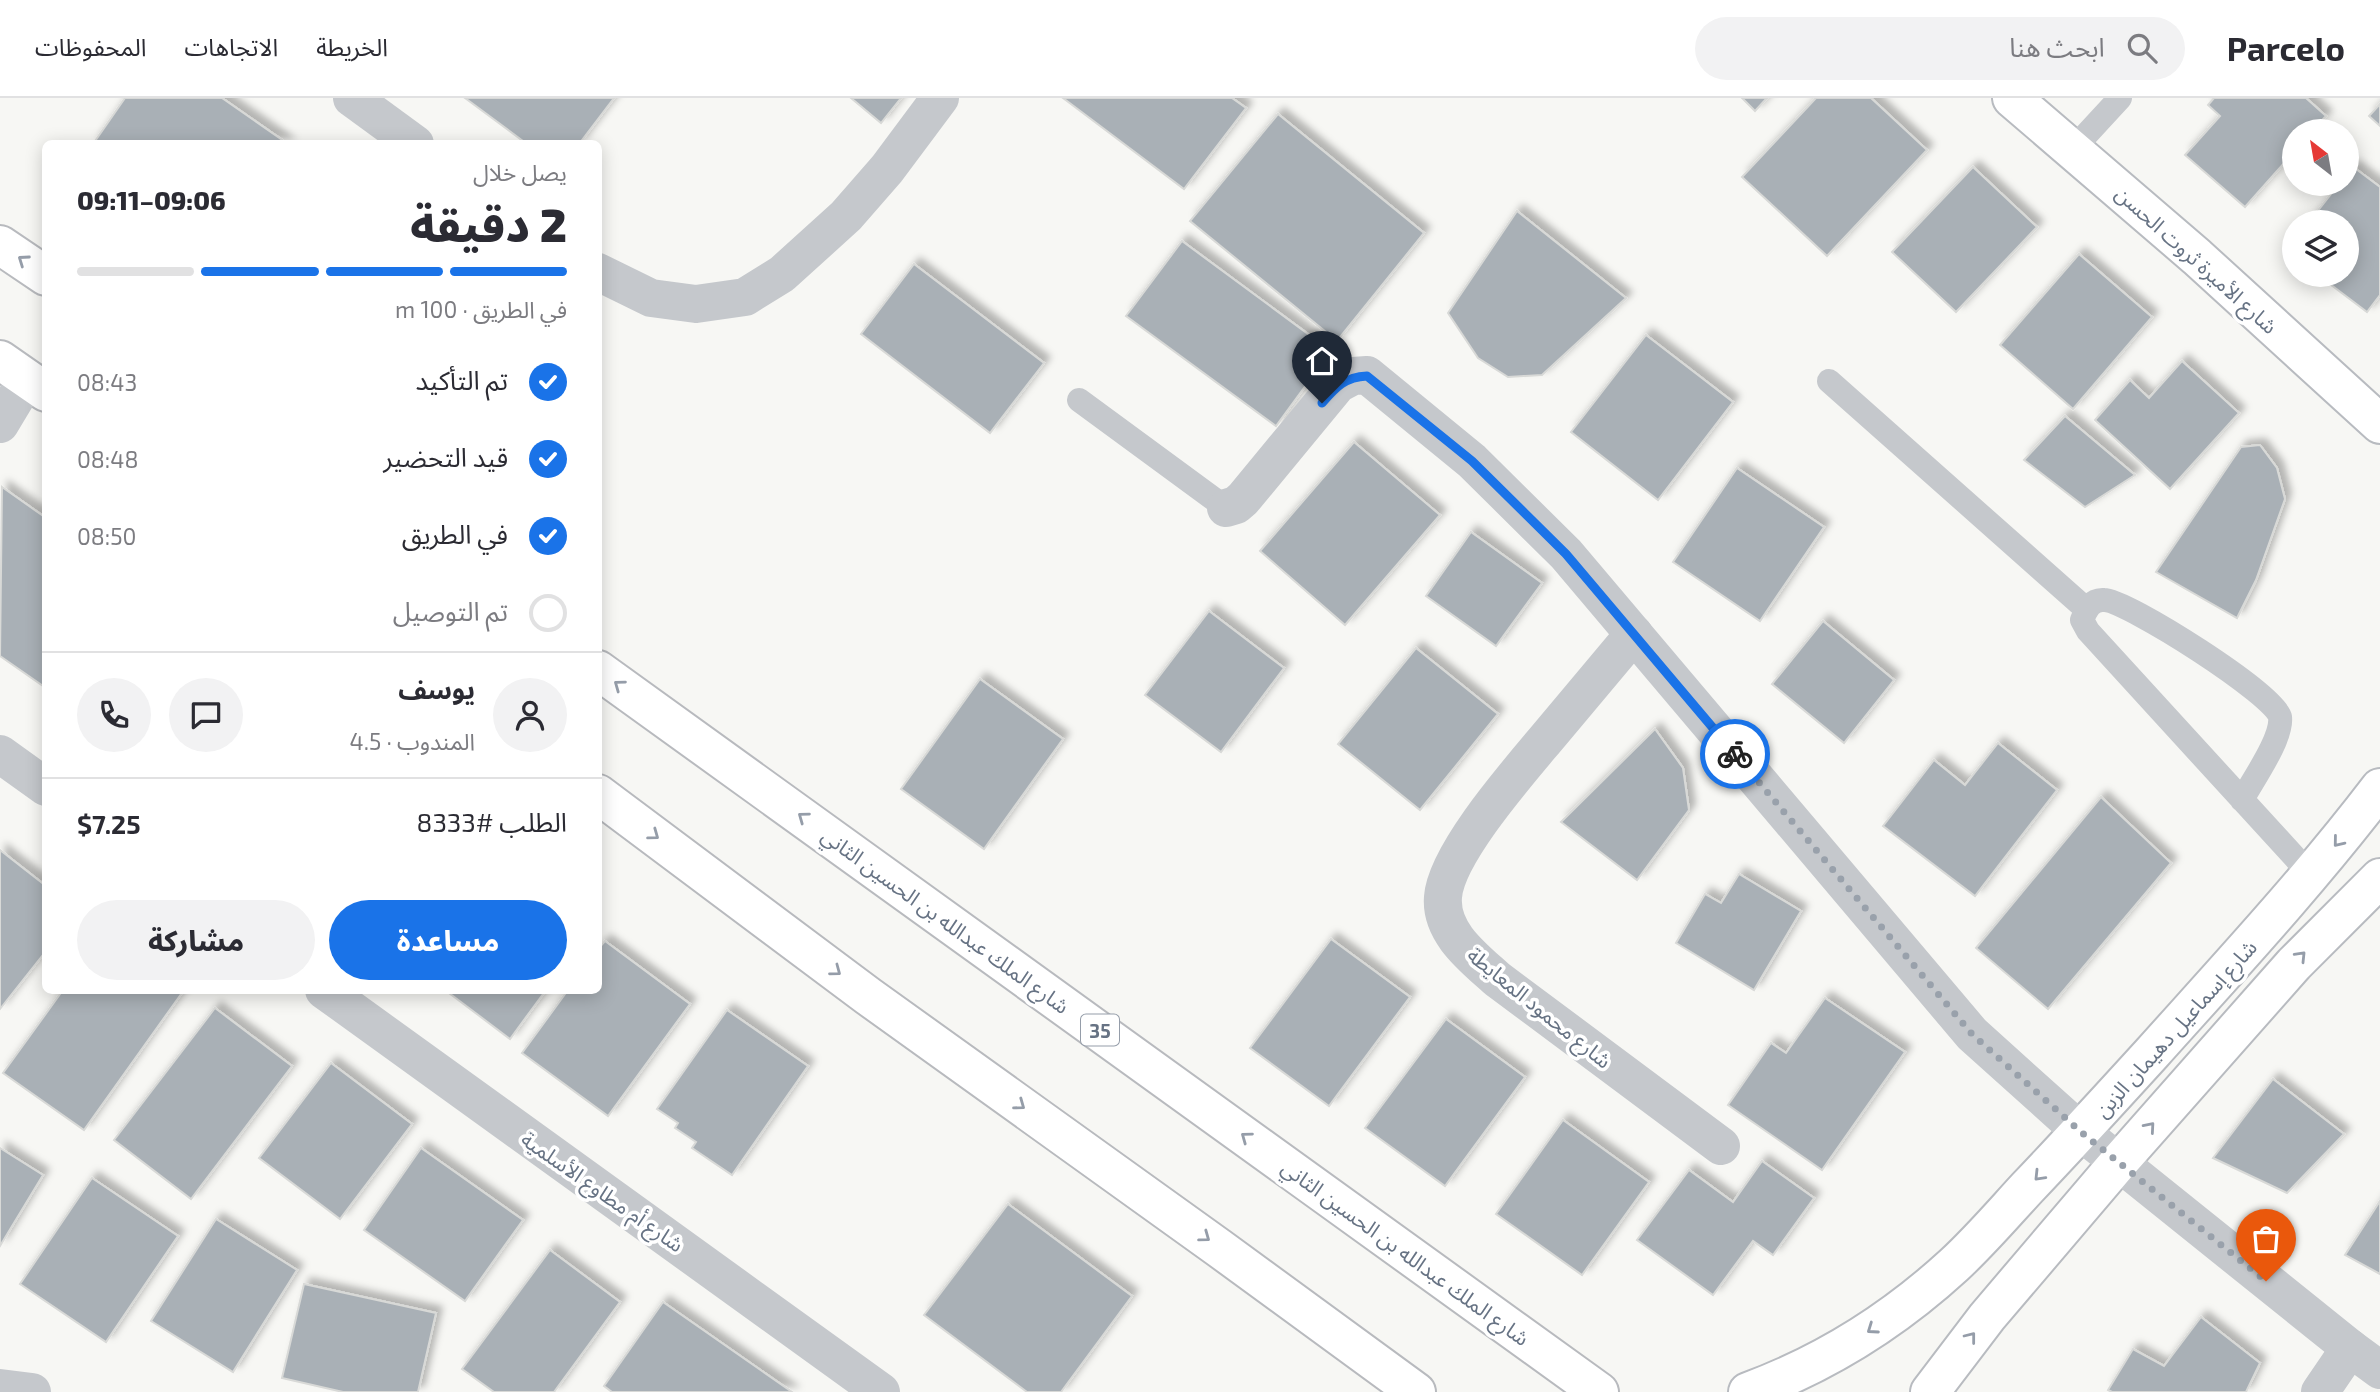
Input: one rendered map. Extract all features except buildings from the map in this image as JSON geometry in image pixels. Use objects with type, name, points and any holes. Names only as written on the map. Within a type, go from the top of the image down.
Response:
[{"type":"main road","name":"شارع الأميرة ثروت الحسن","points":[[2012,98],[2197,257],[2380,424]]},
{"type":"main road","points":[[0,245],[42,273]]},
{"type":"main road","name":"شارع الملك عبدالله بن الحسين الثاني","points":[[602,673],[1599,1392]]},
{"type":"main road","name":"شارع إسماعيل دهيمان الزبن","points":[[1748,1392],[1809,1367],[1858,1338],[1901,1308],[1954,1265],[2081,1132],[2311,875],[2380,788]]},
{"type":"main road","points":[[602,797],[868,996],[1416,1392]]},
{"type":"main road","points":[[1930,1392],[1987,1317],[2119,1162],[2294,964],[2380,878]]},
{"type":"street","points":[[352,98],[410,140]]},
{"type":"street","points":[[602,274],[651,298],[696,304],[746,297],[782,274],[846,216],[887,169],[940,98]]},
{"type":"street","points":[[1226,508],[1236,505],[1242,499],[1338,384],[1353,376],[1367,376],[1472,461],[1566,554],[1972,1034],[2081,1132],[2365,1359],[2320,1392]]},
{"type":"street","points":[[0,424],[24,377]]},
{"type":"street","name":"شارع محمود المعايطة","points":[[1634,634],[1465,842],[1442,898],[1452,934],[1488,971],[1721,1146]]},
{"type":"street","points":[[0,754],[42,784]]},
{"type":"street","name":"شارع أم مطاوع الأسلمية","points":[[330,994],[881,1392]]},
{"type":"street","points":[[0,1388],[32,1392]]},
{"type":"lane","points":[[2073,149],[2120,98]]},
{"type":"lane","points":[[1829,381],[2086,609]]},
{"type":"lane","points":[[1079,400],[1226,508]]},
{"type":"lane","points":[[2242,800],[2280,729],[2280,716],[2273,705],[2257,690],[2197,649],[2124,606],[2104,599],[2092,603],[2086,609],[2082,620],[2094,639],[2242,800],[2311,875]]},
{"type":"way so far","points":[[1735,754],[1972,1034],[2081,1132],[2266,1281]]},
{"type":"route","points":[[1322,403],[1338,384],[1353,376],[1367,376],[1472,461],[1566,554],[1735,754]]}]
